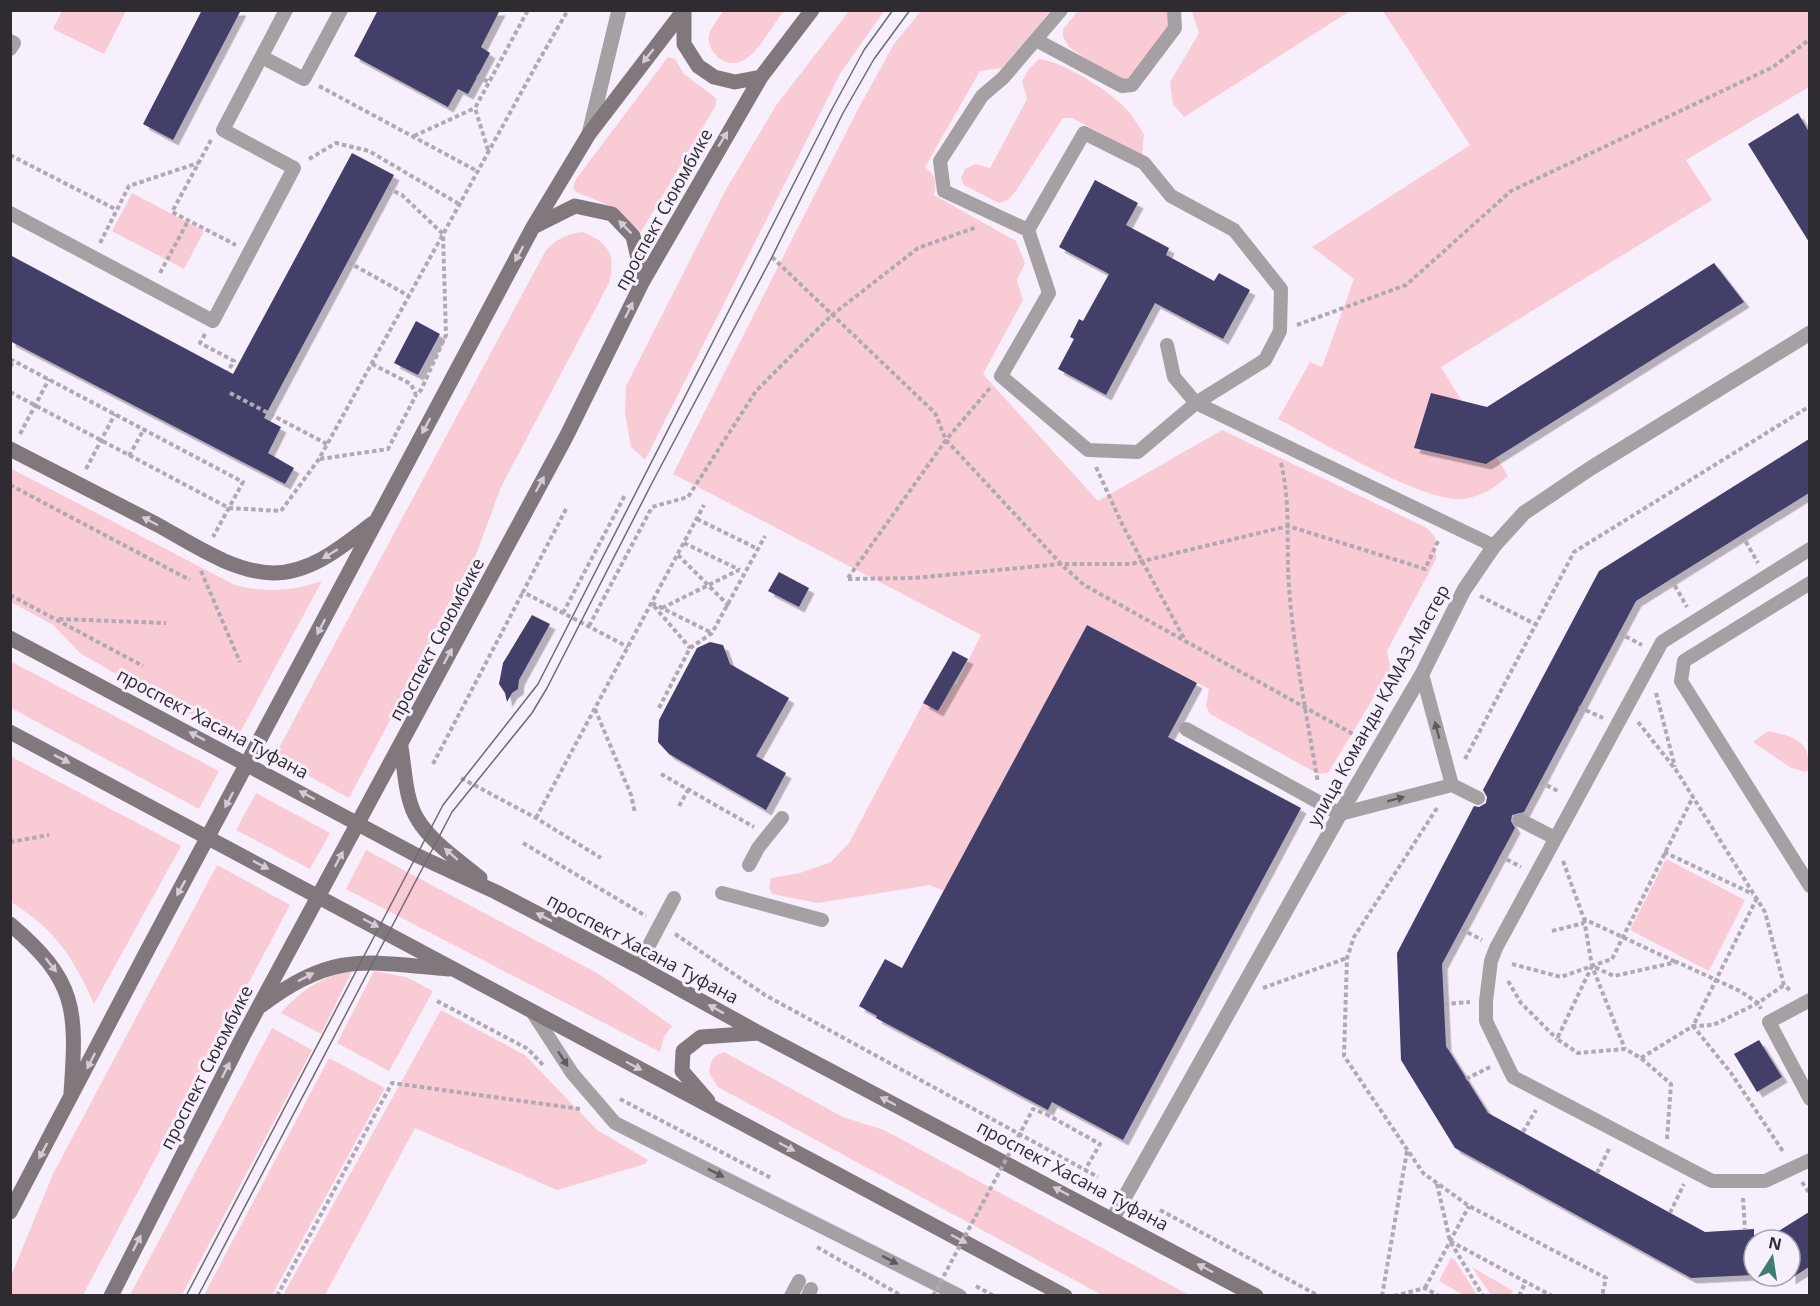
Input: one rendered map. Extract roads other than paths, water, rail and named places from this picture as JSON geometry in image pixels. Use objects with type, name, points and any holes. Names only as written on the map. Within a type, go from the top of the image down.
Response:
[{"type":"main road","points":[[10,1212],[533,227],[589,134],[684,10]]},
{"type":"main road","points":[[684,10],[684,44],[698,66],[714,77],[735,82],[761,77]]},
{"type":"main road","name":"проспект Сююмбике","points":[[111,1296],[258,1009],[566,437],[643,281],[761,77],[812,10]]},
{"type":"main road","points":[[533,227],[575,206],[612,214],[633,236],[643,281]]},
{"type":"main road","points":[[11,449],[228,562],[250,569],[274,573],[302,568],[323,558],[377,519]]},
{"type":"main road","name":"проспект Хасана Туфана","points":[[10,638],[416,855],[496,892],[638,966],[759,1033],[1113,1218],[1256,1296]]},
{"type":"main road","points":[[10,732],[1065,1296]]},
{"type":"main road","points":[[401,747],[408,791],[418,820],[437,842],[496,892]]},
{"type":"main road","points":[[10,924],[37,946],[59,974],[70,1003],[75,1033],[71,1100]]},
{"type":"main road","points":[[258,1009],[309,975],[336,964],[362,961],[454,969]]},
{"type":"main road","points":[[717,1110],[682,1071],[683,1051],[701,1037],[759,1033]]},
{"type":"street","points":[[589,134],[618,10]]},
{"type":"street","name":"улица Команды КАМАЗ-Мастер","points":[[1113,1218],[1340,814],[1422,674],[1464,590],[1494,546],[1524,513],[1543,500],[1809,333]]},
{"type":"lane","points":[[10,213],[213,321],[294,168],[223,130],[286,10]]},
{"type":"lane","points":[[262,57],[304,79],[341,10]]},
{"type":"lane","points":[[1028,230],[1084,133],[1144,163],[1171,196],[1234,230],[1281,289],[1280,331],[1265,360],[1196,403],[1138,452],[1088,450],[1001,376],[1049,293],[1028,230],[944,191],[940,161],[982,96],[1003,78],[1061,10]]},
{"type":"lane","points":[[1036,40],[1122,86],[1132,86],[1175,28],[1174,10]]},
{"type":"lane","points":[[10,41],[14,43],[10,49]]},
{"type":"lane","points":[[1167,345],[1174,377],[1196,403],[1494,546]]},
{"type":"lane","points":[[1809,549],[1662,642],[1492,957],[1486,1001],[1486,1021],[1513,1077],[1712,1181],[1742,1183],[1765,1181],[1809,1160]]},
{"type":"lane","points":[[1809,583],[1684,661],[1681,681],[1809,886]]},
{"type":"lane","points":[[1422,674],[1452,785]]},
{"type":"lane","points":[[1186,729],[1340,814],[1452,785],[1479,798]]},
{"type":"lane","points":[[749,865],[782,818]]},
{"type":"lane","points":[[1520,820],[1555,838]]},
{"type":"lane","points":[[722,893],[822,920]]},
{"type":"lane","points":[[638,966],[674,898]]},
{"type":"lane","points":[[1808,1001],[1769,1022],[1809,1099]]},
{"type":"lane","points":[[531,1010],[572,1073],[615,1123],[960,1296]]},
{"type":"lane","points":[[791,1296],[799,1281]]},
{"type":"tram line","points":[[186,1296],[443,805],[538,684],[832,109],[864,50],[893,10]]},
{"type":"tram line","points":[[198,1296],[452,812],[532,713],[547,688],[653,481],[772,257],[843,113],[874,59],[910,10]]}]
